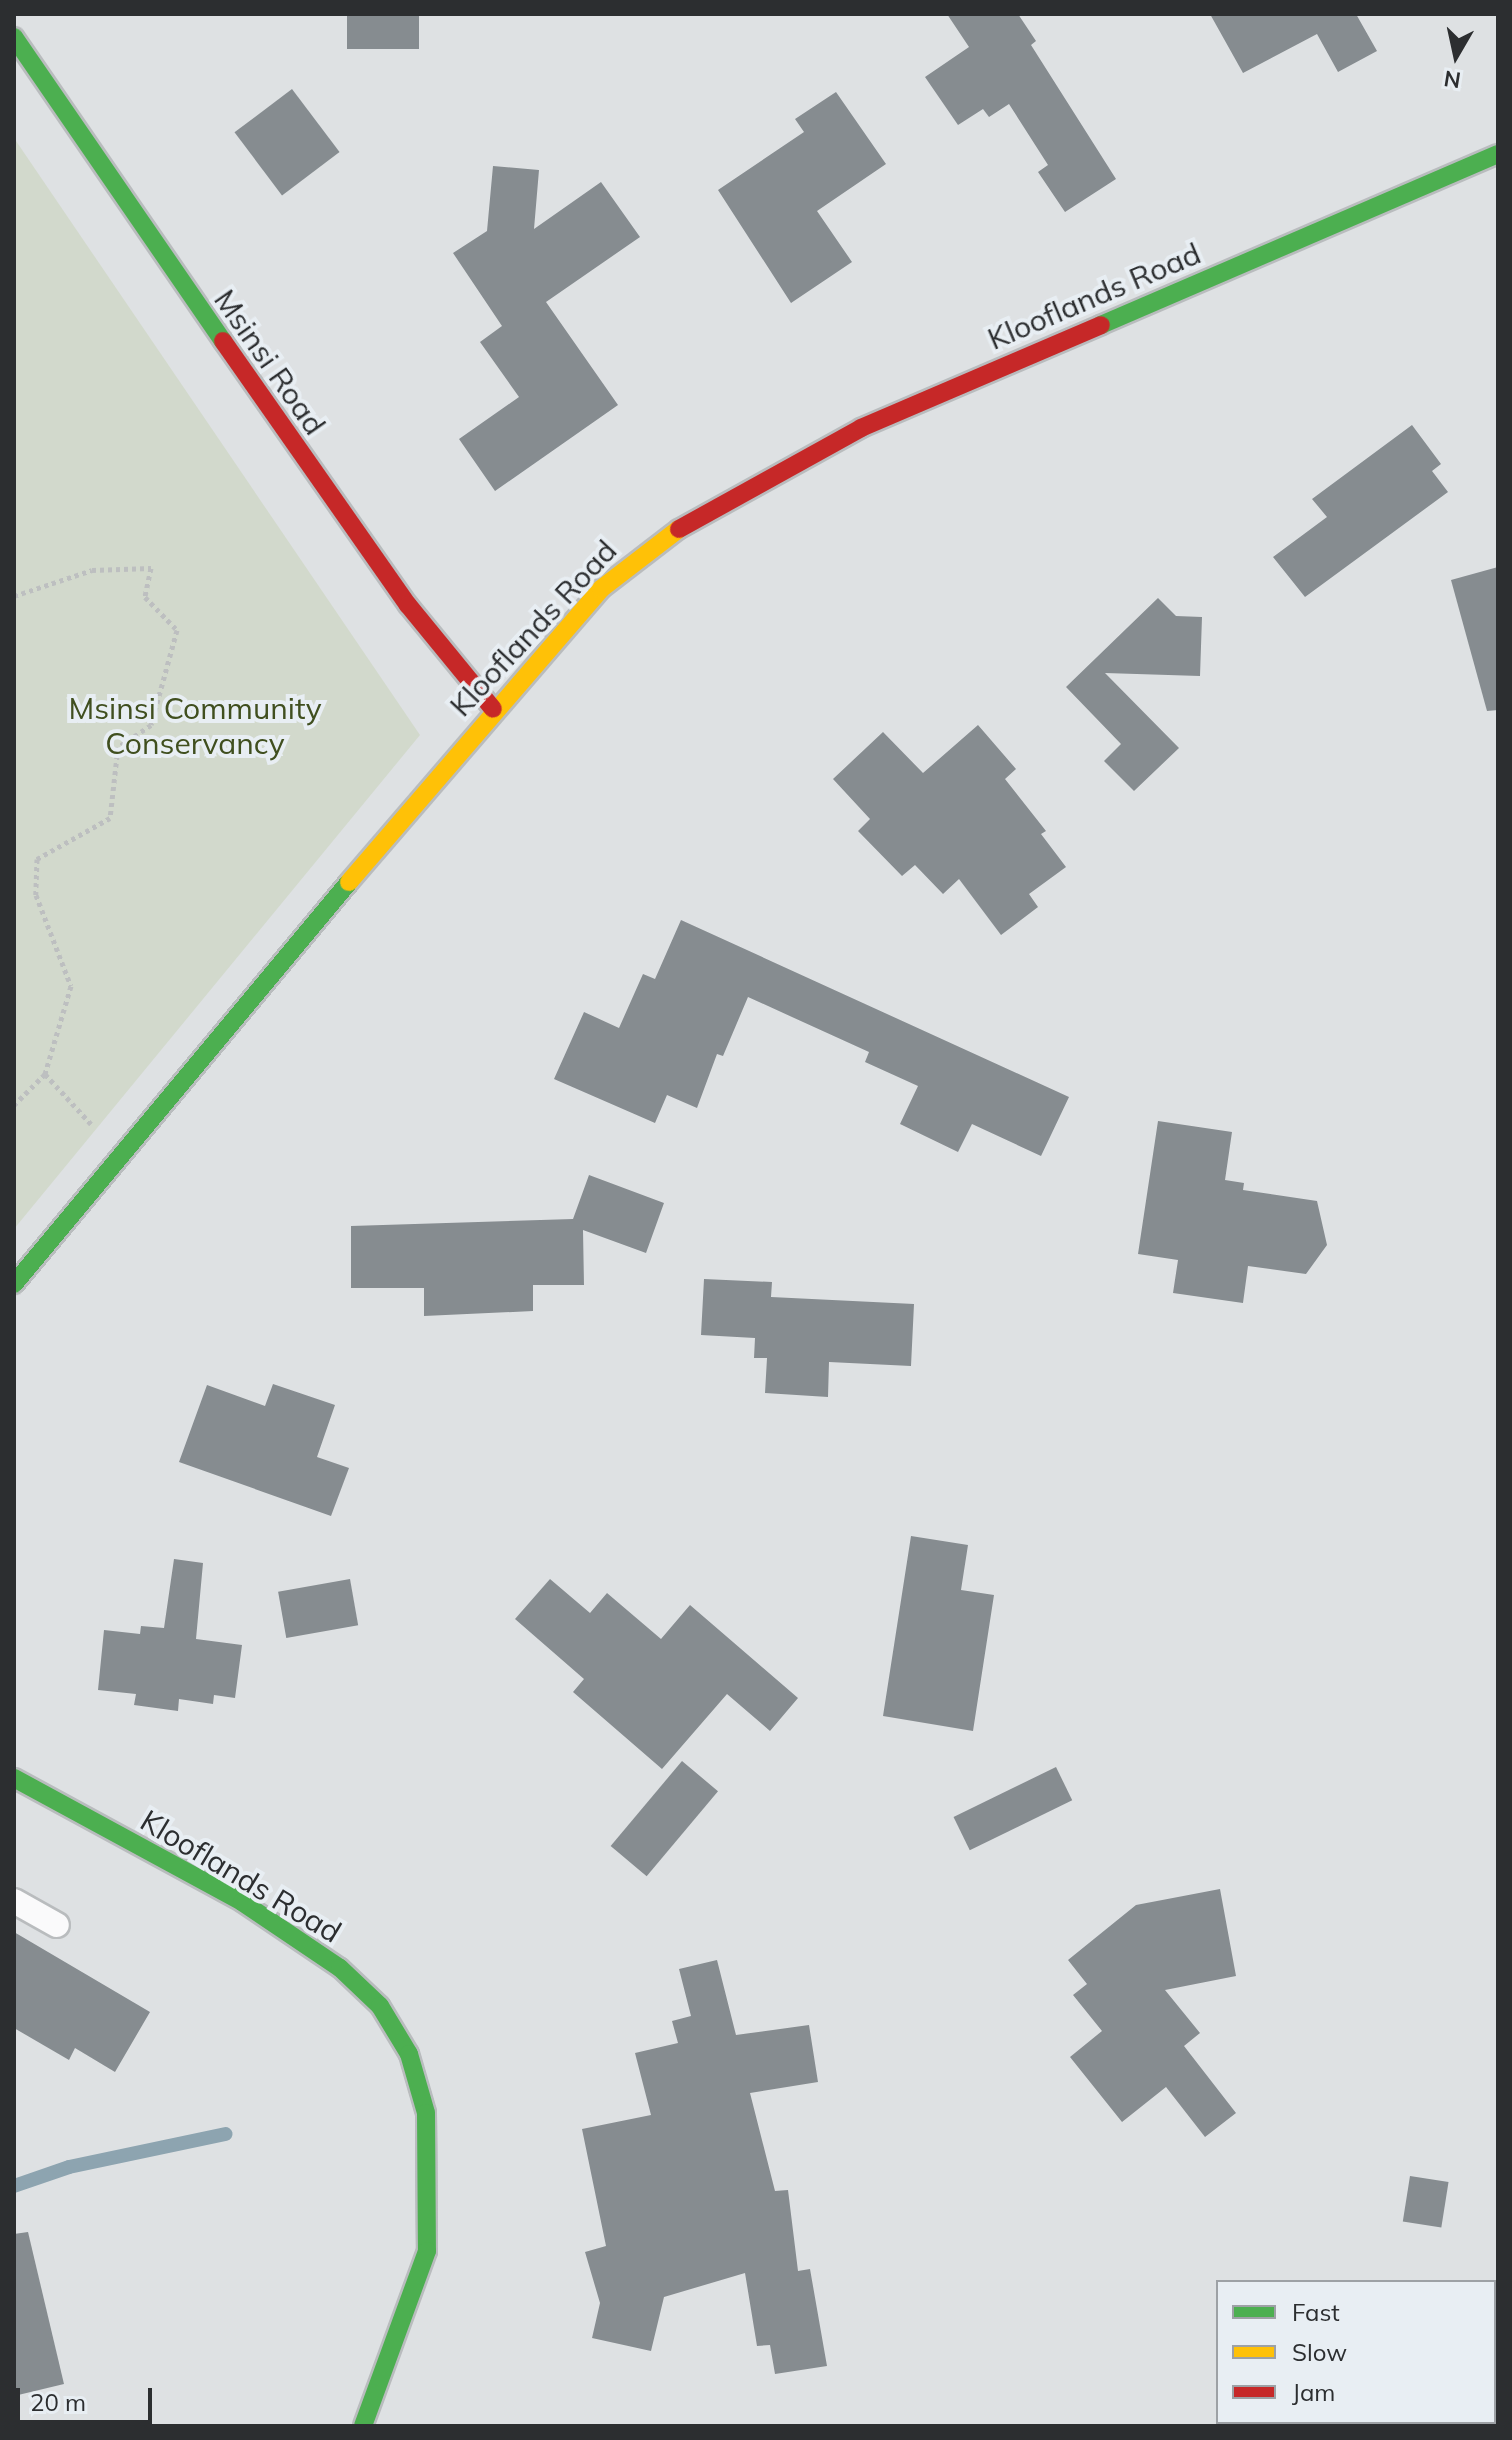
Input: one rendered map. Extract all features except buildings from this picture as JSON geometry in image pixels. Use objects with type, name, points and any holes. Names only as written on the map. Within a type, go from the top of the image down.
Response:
[{"type":"street","name":"Msinsi Road","points":[[14,37],[337,507],[493,709]]},
{"type":"street","name":"Klooflands Road","points":[[14,1284],[119,1154],[493,709],[558,634],[640,555],[738,492],[861,428],[1498,154]]},
{"type":"street","name":"Klooflands Road","points":[[14,1778],[242,1902],[340,1968],[380,2006],[409,2054],[426,2113],[427,2251],[363,2426]]},
{"type":"lane","points":[[14,1901],[57,1925]]},
{"type":"path","points":[[14,596],[92,570],[151,568],[145,597],[177,630],[151,725],[118,747],[110,818],[37,859],[36,895],[71,986],[45,1074],[14,1105]]},
{"type":"path","points":[[45,1074],[119,1154]]},
{"type":"green space","name":"Msinsi Community Conservancy","points":[[14,138],[420,735],[14,1229]]},
{"type":"waterway","points":[[14,2186],[69,2167],[226,2134]]},
{"type":"traffic: fast","points":[[14,37],[223,341]]},
{"type":"traffic: fast","points":[[1101,325],[1498,154]]},
{"type":"traffic: fast","points":[[14,1284],[349,882]]},
{"type":"traffic: fast","points":[[14,1778],[242,1902],[340,1968],[380,2006],[409,2054],[426,2113],[427,2251],[363,2426]]},
{"type":"traffic: slow","points":[[349,882],[601,589],[679,529]]},
{"type":"traffic: jam","points":[[679,529],[861,428],[1101,325]]},
{"type":"traffic: jam","points":[[223,341],[408,605],[493,709]]}]
